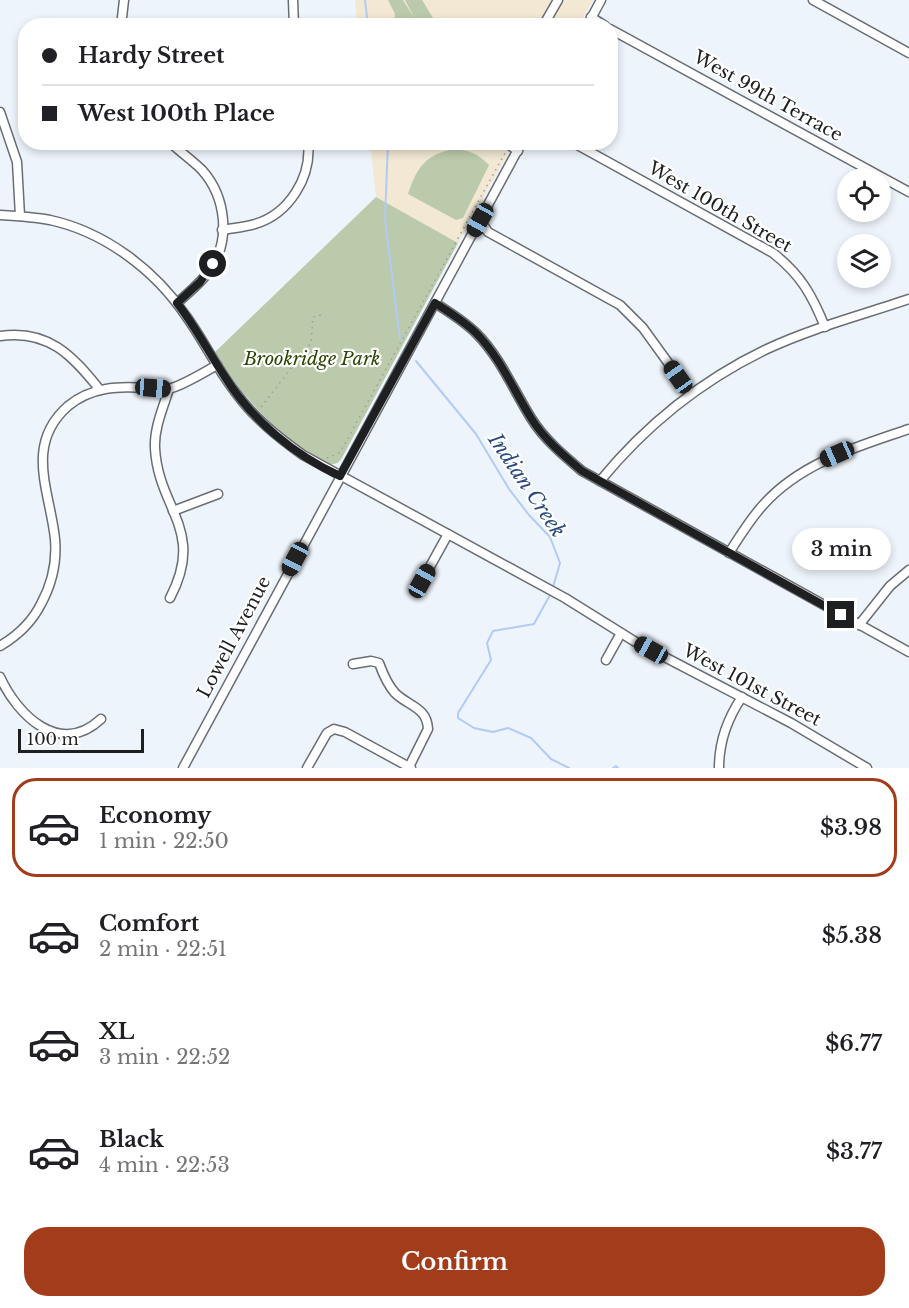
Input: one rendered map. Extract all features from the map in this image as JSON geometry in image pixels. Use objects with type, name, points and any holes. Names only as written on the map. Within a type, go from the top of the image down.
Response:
[{"type":"street","points":[[122,18],[124,0]]},
{"type":"street","points":[[293,0],[294,18]]},
{"type":"street","points":[[548,18],[558,0]]},
{"type":"street","points":[[591,17],[601,0]]},
{"type":"street","points":[[813,0],[909,53]]},
{"type":"street","name":"West 99th Terrace","points":[[618,33],[909,192]]},
{"type":"street","points":[[0,112],[16,162],[20,216]]},
{"type":"street","points":[[177,303],[200,282],[213,264],[219,250],[222,230],[221,206],[209,180],[179,150]]},
{"type":"street","points":[[222,230],[255,224],[270,218],[283,208],[301,183],[307,166],[308,150]]},
{"type":"street","name":"Lowell Avenue","points":[[183,768],[518,150]]},
{"type":"street","name":"West 100th Street","points":[[586,150],[773,253],[792,269],[807,288],[825,327]]},
{"type":"street","name":"West 101st Street","points":[[0,215],[50,220],[72,226],[104,241],[136,262],[177,303],[217,365],[255,417],[281,440],[303,455],[565,598],[621,633],[791,723],[867,768]]},
{"type":"street","points":[[480,220],[488,232],[620,305],[643,328],[690,393]]},
{"type":"street","points":[[600,481],[635,440],[690,393],[736,364],[769,348],[909,299]]},
{"type":"street","points":[[435,303],[464,322],[490,350],[532,420],[547,439],[569,460],[600,481],[909,652]]},
{"type":"street","points":[[0,336],[28,335],[57,346],[79,364],[100,390]]},
{"type":"street","points":[[0,646],[34,617],[52,578],[55,540],[42,471],[42,459],[48,434],[68,407],[80,398],[110,387],[169,389],[217,365]]},
{"type":"street","points":[[169,389],[154,445],[156,460],[182,533],[184,551],[180,574],[170,598]]},
{"type":"street","points":[[729,553],[764,503],[799,474],[837,454],[909,429]]},
{"type":"street","points":[[174,511],[218,494]]},
{"type":"street","points":[[422,581],[448,534]]},
{"type":"street","points":[[860,625],[890,586],[909,570]]},
{"type":"street","points":[[606,660],[621,633]]},
{"type":"street","points":[[307,768],[327,733],[334,729],[345,732],[410,767],[428,729],[425,715],[395,693],[384,677],[380,663],[371,661],[353,663]]},
{"type":"street","points":[[0,677],[8,694],[23,713],[49,730],[73,735],[87,730],[101,719]]},
{"type":"street","points":[[720,768],[722,737],[733,710],[742,697]]},
{"type":"path","points":[[326,458],[339,453],[342,449],[505,153]]},
{"type":"path","points":[[260,409],[312,343],[313,317],[321,315]]},
{"type":"shaded area","points":[[355,0],[593,0],[583,18],[356,18]]},
{"type":"shaded area","points":[[371,150],[510,150],[458,243],[376,197]]},
{"type":"green space","points":[[388,0],[403,0],[414,18],[395,18]]},
{"type":"green space","points":[[405,0],[422,0],[433,18],[414,18]]},
{"type":"green space","points":[[464,150],[473,153],[489,165],[463,218],[456,220],[408,194],[419,169],[429,159],[444,152]]},
{"type":"green space","name":"Brookridge Park","points":[[376,197],[458,243],[341,459],[336,463],[328,464],[294,442],[264,416],[238,386],[215,352]]},
{"type":"waterway","name":"Indian Creek","points":[[365,0],[367,18]]},
{"type":"waterway","name":"Indian Creek","points":[[388,150],[385,219],[400,339]]},
{"type":"waterway","name":"Indian Creek","points":[[416,361],[476,434],[509,489],[550,537],[560,563],[553,587]]},
{"type":"waterway","name":"Indian Creek","points":[[551,593],[534,624],[493,631],[487,643],[491,660],[458,713],[458,718],[474,728],[493,732],[508,728],[531,738],[551,759],[569,768]]},
{"type":"waterway","name":"Indian Creek","points":[[613,768],[616,766],[618,768]]},
{"type":"route","points":[[213,264],[200,282],[177,303],[226,379],[255,417],[281,440],[328,470],[340,476],[435,303],[476,333],[500,364],[532,420],[562,455],[582,471],[841,615]]}]
